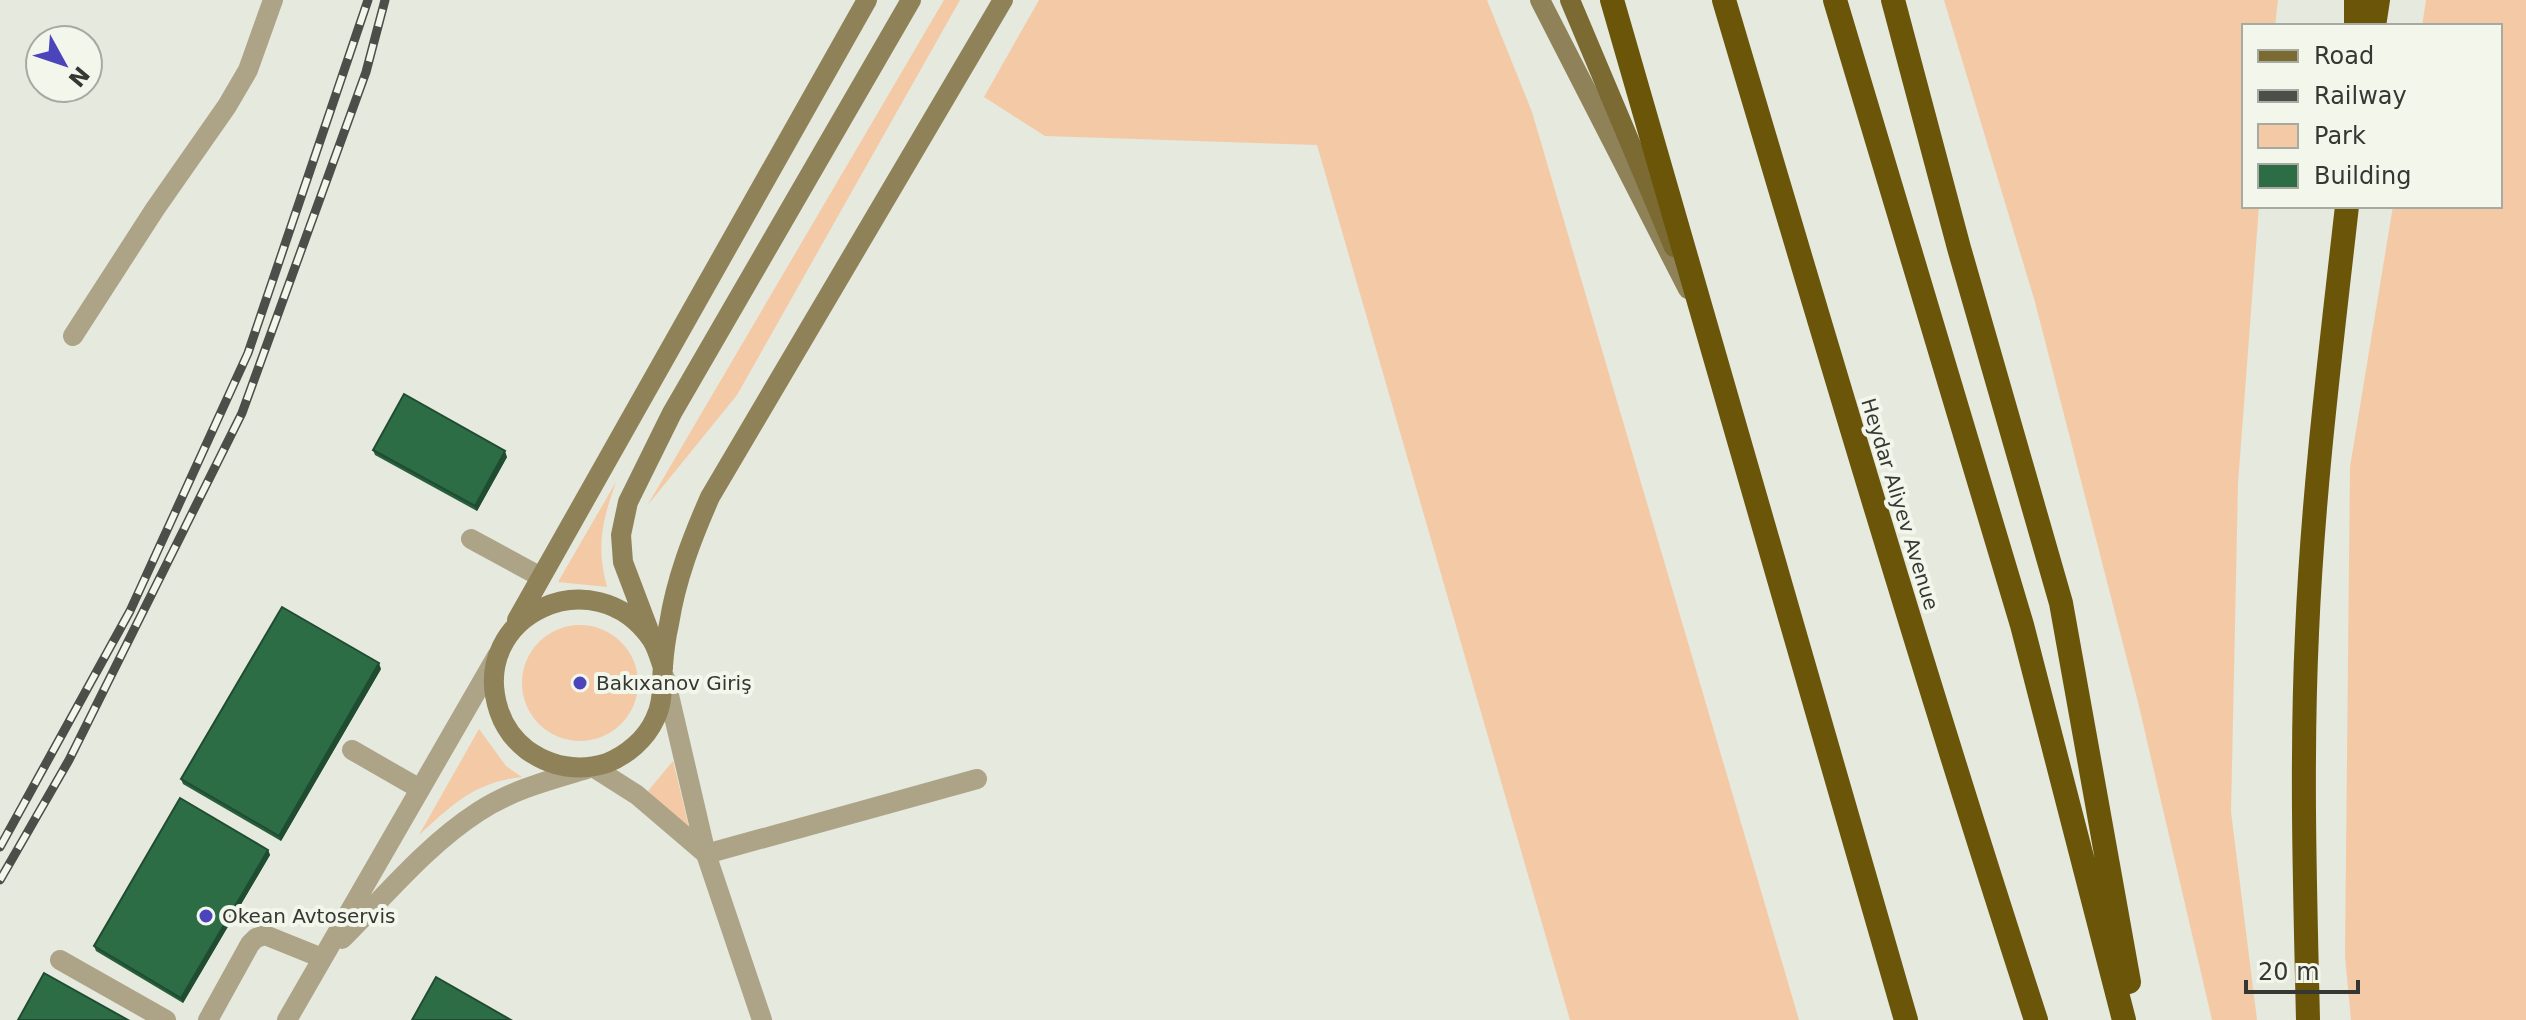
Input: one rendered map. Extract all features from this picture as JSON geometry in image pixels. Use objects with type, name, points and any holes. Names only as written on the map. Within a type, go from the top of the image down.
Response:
[{"type":"highway","points":[[1612,0],[1906,1020]]},
{"type":"highway","name":"Heydar Aliyev Avenue","points":[[1724,0],[1964,796],[2036,1020]]},
{"type":"highway","points":[[1835,0],[2022,625],[2124,1020]]},
{"type":"highway","points":[[1893,0],[1959,248],[2061,603],[2136,1020]]},
{"type":"highway","points":[[2356,0],[2356,24]]},
{"type":"highway","points":[[2374,24],[2378,0]]},
{"type":"highway","points":[[2308,1020],[2303,774],[2307,631],[2321,436],[2347,208]]},
{"type":"main road","points":[[867,0],[503,645],[495,671],[495,697],[503,722],[519,744],[541,760],[566,767],[593,767],[619,758],[640,742],[655,720],[663,695],[669,621],[680,571],[710,497],[1003,0]]},
{"type":"main road","points":[[663,668],[623,562],[621,535],[628,502],[672,413],[911,0]]},
{"type":"main road","points":[[1540,0],[1705,322]]},
{"type":"main road","points":[[1570,0],[1705,322]]},
{"type":"main road","points":[[503,645],[518,623],[539,607],[564,599],[591,599],[616,606],[638,621],[654,643]]},
{"type":"street","points":[[73,336],[155,209],[227,106],[248,70],[273,0]]},
{"type":"street","points":[[471,539],[541,577]]},
{"type":"street","points":[[287,1020],[503,645]]},
{"type":"street","points":[[663,668],[706,854],[762,1020]]},
{"type":"street","points":[[352,750],[420,789]]},
{"type":"street","points":[[322,958],[441,839],[479,811],[517,791],[593,767],[637,795],[706,854]]},
{"type":"street","points":[[706,854],[977,779]]},
{"type":"street","points":[[208,1020],[256,938],[265,935],[322,958]]},
{"type":"street","points":[[60,960],[166,1020]]},
{"type":"green space","points":[[944,0],[960,0],[737,395],[647,506]]},
{"type":"green space","points":[[1039,0],[1487,0],[1532,112],[1799,1020],[1570,1020],[1317,145],[1045,136],[984,97]]},
{"type":"green space","points":[[1944,0],[2278,0],[2275,24],[2242,24],[2242,208],[2259,208],[2238,483],[2231,812],[2257,1020],[2212,1020],[2138,702],[2035,302]]},
{"type":"green space","points":[[2426,0],[2526,0],[2526,1020],[2351,1020],[2345,956],[2350,467],[2393,208],[2502,208],[2502,24],[2422,24]]},
{"type":"green space","points":[[616,482],[602,534],[607,587],[558,582]]},
{"type":"green space","name":"Bakıxanov Giriş","points":[[580,625],[602,629],[621,642],[634,661],[638,683],[634,705],[621,724],[602,737],[580,741],[558,737],[539,724],[526,705],[522,683],[526,661],[539,642],[558,629]]},
{"type":"green space","points":[[479,729],[506,766],[522,777],[478,789],[454,804],[419,835]]},
{"type":"green space","points":[[673,761],[690,831],[648,791]]},
{"type":"building","points":[[404,394],[505,451],[475,506],[373,450]]},
{"type":"building","points":[[282,607],[379,663],[279,836],[181,779]]},
{"type":"building","points":[[180,798],[268,850],[181,998],[94,946]]},
{"type":"building","points":[[44,973],[128,1020],[18,1020]]},
{"type":"building","points":[[436,977],[511,1020],[412,1020]]},
{"type":"railway","points":[[0,847],[130,611],[248,353],[368,0]]},
{"type":"railway","points":[[0,880],[69,760],[242,413],[366,72],[385,0]]},
{"type":"place","name":"Bakıxanov Giriş","points":[[580,683]]},
{"type":"place","name":"Okean Avtoservis","points":[[206,916]]}]
